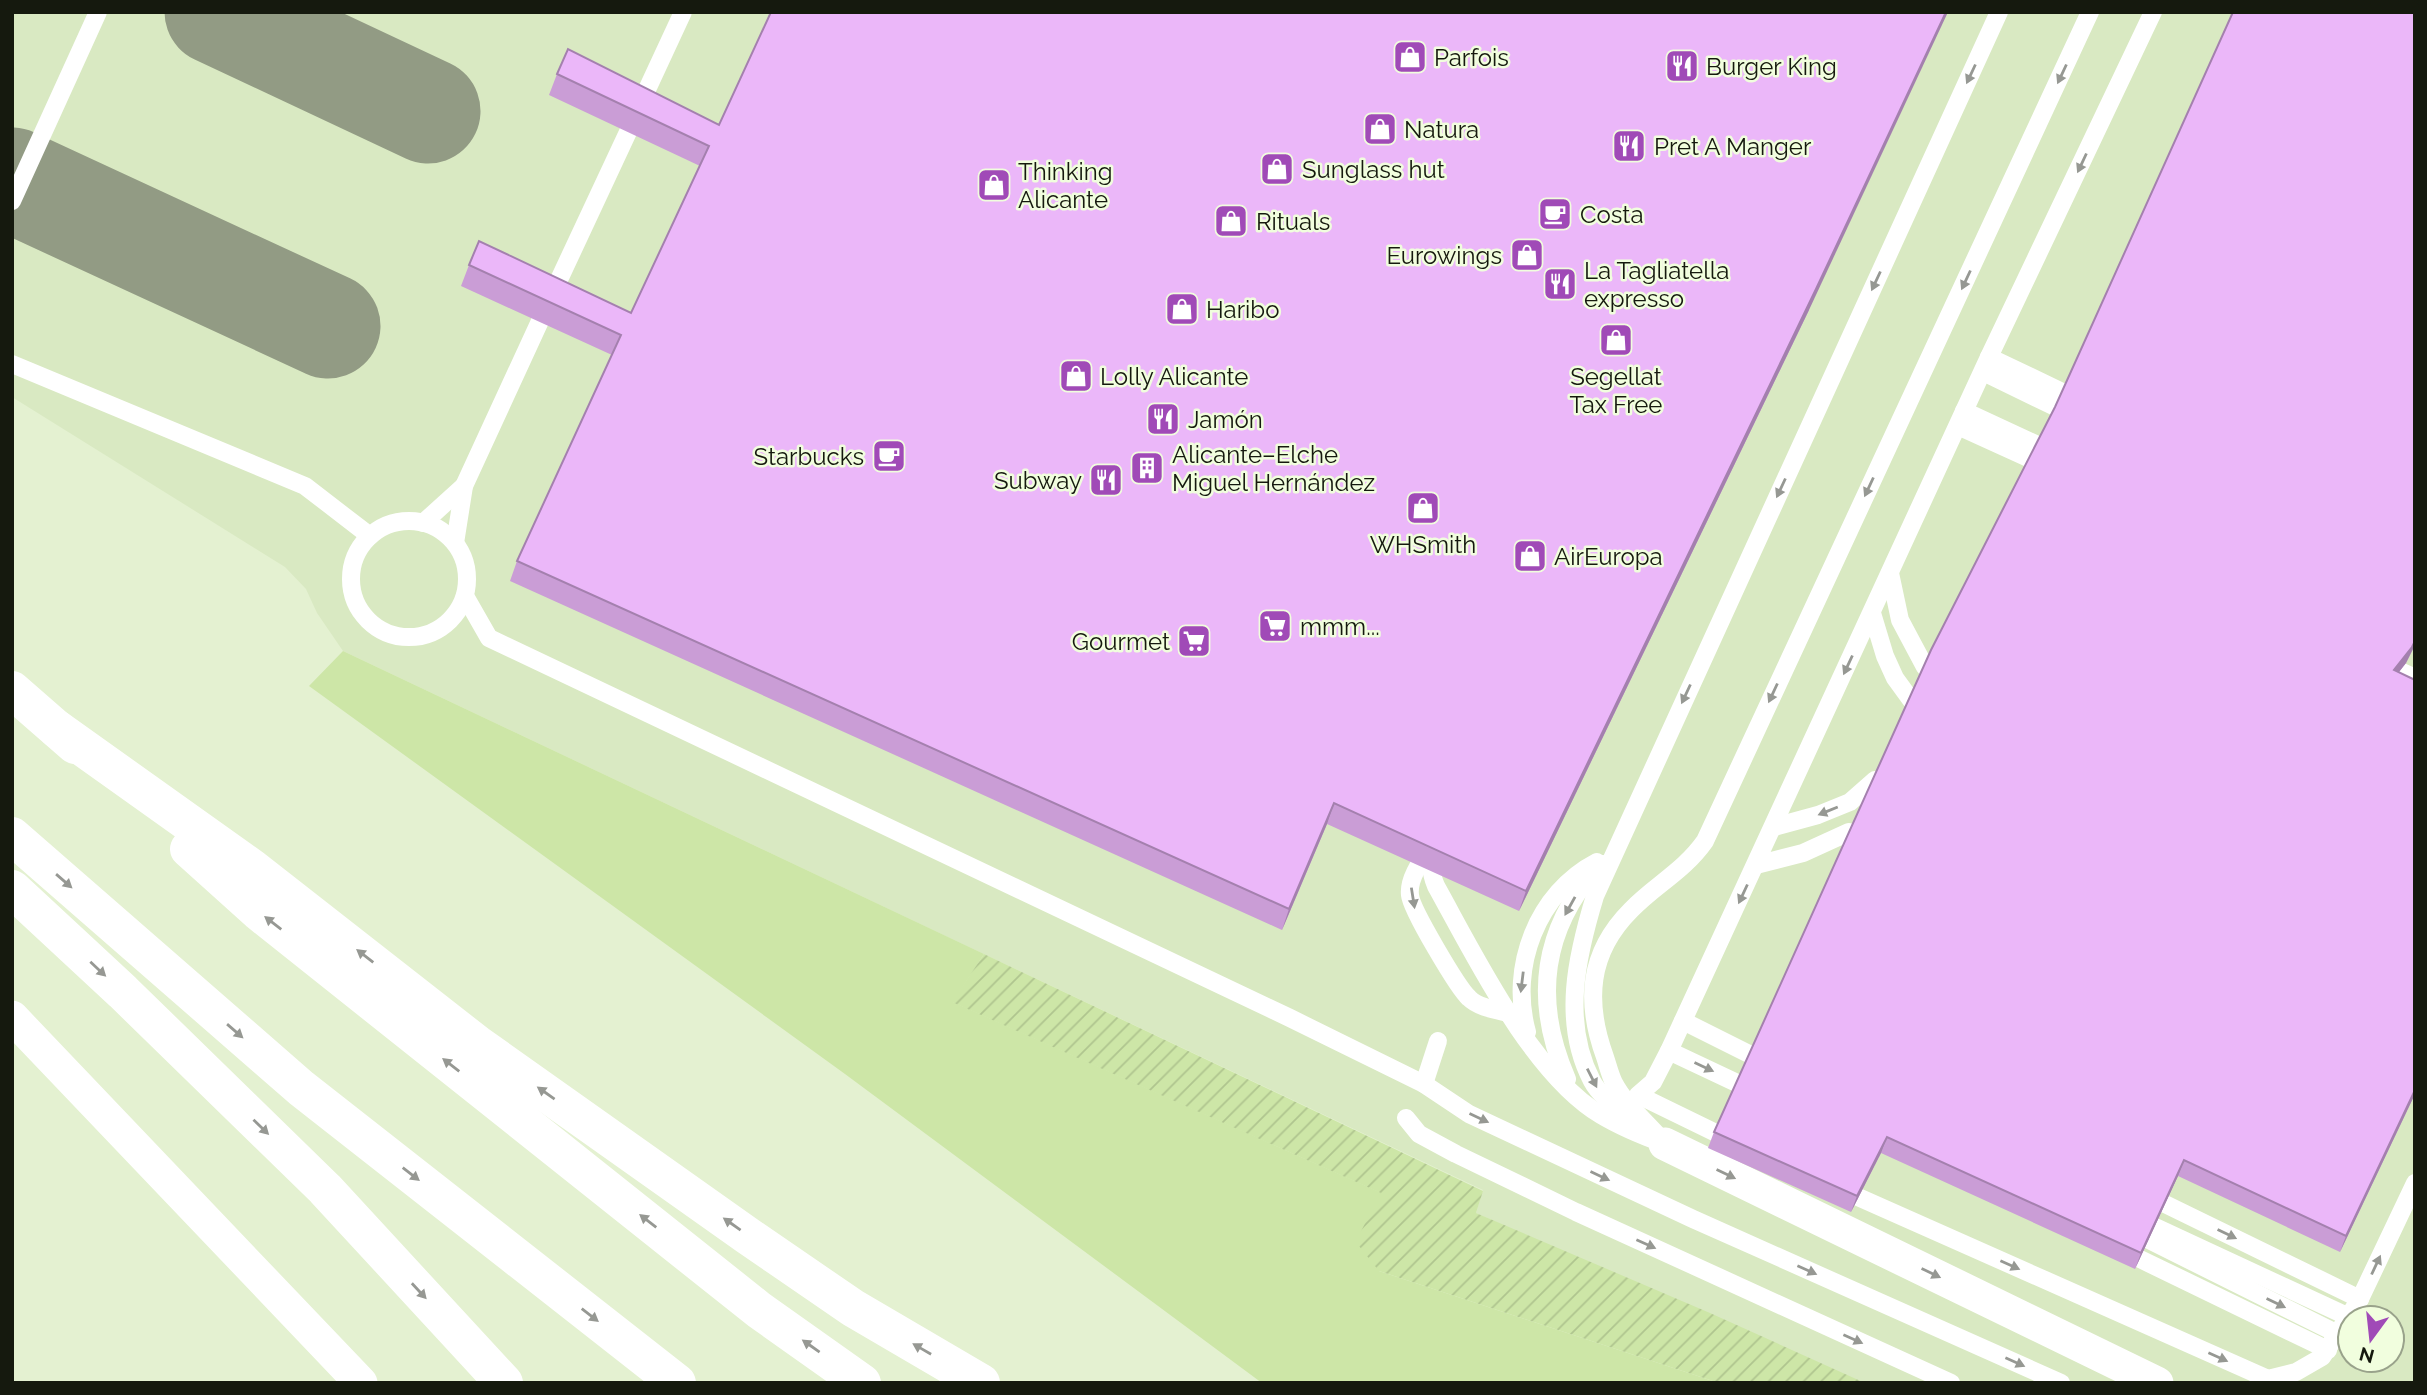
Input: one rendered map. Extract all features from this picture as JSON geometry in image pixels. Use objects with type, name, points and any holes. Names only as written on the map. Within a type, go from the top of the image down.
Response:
[{"type":"highway","points":[[12,690],[258,912],[759,1310],[862,1383]]},
{"type":"highway","points":[[57,729],[252,868],[477,1044],[691,1196],[853,1308],[981,1383]]},
{"type":"highway","points":[[12,836],[301,1088],[677,1383]]},
{"type":"highway","points":[[12,889],[123,992],[325,1189],[504,1383]]},
{"type":"street","points":[[12,1017],[361,1383]]},
{"type":"street","points":[[1665,1144],[2157,1383]]},
{"type":"lane","points":[[12,201],[98,12]]},
{"type":"lane","points":[[638,109],[683,12]]},
{"type":"lane","points":[[1665,1144],[1603,1096],[1592,1081],[1577,1036],[1573,991],[1581,942],[1595,896],[1613,853],[1999,12]]},
{"type":"lane","points":[[1665,1144],[1614,1083],[1602,1048],[1593,1018],[1592,998],[1601,950],[1631,909],[1683,867],[1705,841],[2090,12]]},
{"type":"lane","points":[[1716,1133],[1638,1095],[1653,1082],[1669,1051],[1986,365],[2153,12]]},
{"type":"lane","points":[[550,299],[628,132]]},
{"type":"lane","points":[[455,542],[464,486],[540,321]]},
{"type":"lane","points":[[12,364],[304,486],[370,536]]},
{"type":"lane","points":[[1986,365],[2092,415]]},
{"type":"lane","points":[[1961,419],[2069,468]]},
{"type":"lane","points":[[423,523],[464,486]]},
{"type":"lane","points":[[404,521],[423,523],[441,530],[455,542],[464,559],[468,578],[465,596],[457,613],[443,627],[425,636],[406,637],[387,633],[370,622],[358,608],[351,589],[351,570],[358,551],[370,536],[386,526],[404,521]]},
{"type":"lane","points":[[1890,573],[1900,620],[1926,667]]},
{"type":"lane","points":[[465,596],[489,638],[1424,1084],[1469,1114],[1693,1219],[2061,1383]]},
{"type":"lane","points":[[1872,613],[1885,656],[1895,678],[1911,700]]},
{"type":"lane","points":[[1774,827],[1818,815],[1850,802],[1875,780]]},
{"type":"lane","points":[[1756,865],[1803,853],[1849,832]]},
{"type":"lane","points":[[1509,1013],[1489,1009],[1469,999],[1414,909],[1410,895],[1412,882],[1419,866],[1442,834],[1431,860],[1436,886],[1509,1013],[1574,1094],[1601,1115],[1665,1144]]},
{"type":"lane","points":[[1530,1042],[1520,999],[1525,960],[1537,921],[1567,881],[1613,853]]},
{"type":"lane","points":[[1574,1094],[1555,1048],[1548,1019],[1546,988],[1549,955],[1579,890],[1613,853]]},
{"type":"lane","points":[[1683,1021],[1751,1055]]},
{"type":"lane","points":[[1424,1084],[1438,1041]]},
{"type":"lane","points":[[1669,1051],[1739,1084]]},
{"type":"lane","points":[[1406,1118],[1419,1134],[1453,1146],[1951,1383]]},
{"type":"lane","points":[[2357,1304],[2415,1183]]},
{"type":"lane","points":[[1858,1197],[2267,1379],[2296,1372],[2322,1357],[2336,1337]]},
{"type":"lane","points":[[2165,1204],[2360,1299]]},
{"type":"lane","points":[[2336,1311],[2152,1233],[2336,1333]]},
{"type":"lane","points":[[2140,1259],[2328,1350]]},
{"type":"shaded area","points":[[12,12],[2415,12],[2415,1383],[1859,1383],[1476,1213],[1483,1190],[343,651],[317,613],[306,589],[285,567],[12,397]]},
{"type":"shaded area","points":[[343,651],[984,954],[953,1002],[1382,1193],[1379,1271],[1719,1383],[1262,1383],[845,1074],[309,686]]},
{"type":"shaded area","points":[[984,954],[1483,1191],[1476,1213],[1865,1383],[1719,1383],[1379,1271],[1359,1246],[1359,1235],[1381,1193],[952,1002]]},
{"type":"building","name":"Alicante–Elche Miguel Hernández","points":[[771,12],[1946,12],[1816,289],[1526,891],[1334,803],[1289,909],[517,561],[621,335],[469,265],[479,241],[631,313],[709,146],[557,74],[568,49],[719,125]]},
{"type":"building","points":[[2233,12],[2415,12],[2415,641],[2394,670],[2415,680],[2415,1090],[2346,1236],[2184,1160],[2141,1253],[1887,1137],[1857,1196],[1714,1132],[1931,650],[2055,407]]},
{"type":"taxiway","points":[[217,12],[428,111]]},
{"type":"taxiway","points":[[12,180],[328,326]]},
{"type":"place","name":"Parfois","points":[[1410,57]]},
{"type":"place","name":"Burger King","points":[[1682,66]]},
{"type":"place","name":"Natura","points":[[1380,129]]},
{"type":"place","name":"Pret A Manger","points":[[1629,146]]},
{"type":"place","name":"Sunglass hut","points":[[1277,169]]},
{"type":"place","name":"Thinking Alicante","points":[[994,185]]},
{"type":"place","name":"Costa","points":[[1555,214]]},
{"type":"place","name":"Rituals","points":[[1231,221]]},
{"type":"place","name":"Eurowings","points":[[1527,255]]},
{"type":"place","name":"La Tagliatella expresso","points":[[1560,284]]},
{"type":"place","name":"Haribo","points":[[1182,309]]},
{"type":"place","name":"Segellat Tax Free","points":[[1616,340]]},
{"type":"place","name":"Lolly Alicante","points":[[1076,376]]},
{"type":"place","name":"Jamón","points":[[1163,419]]},
{"type":"place","name":"Starbucks","points":[[889,456]]},
{"type":"place","name":"Alicante–Elche Miguel Hernández","points":[[1147,468]]},
{"type":"place","name":"Subway","points":[[1106,480]]},
{"type":"place","name":"WHSmith","points":[[1423,508]]},
{"type":"place","name":"AirEuropa","points":[[1530,556]]},
{"type":"place","name":"mmm...","points":[[1275,626]]},
{"type":"place","name":"Gourmet","points":[[1194,641]]}]
